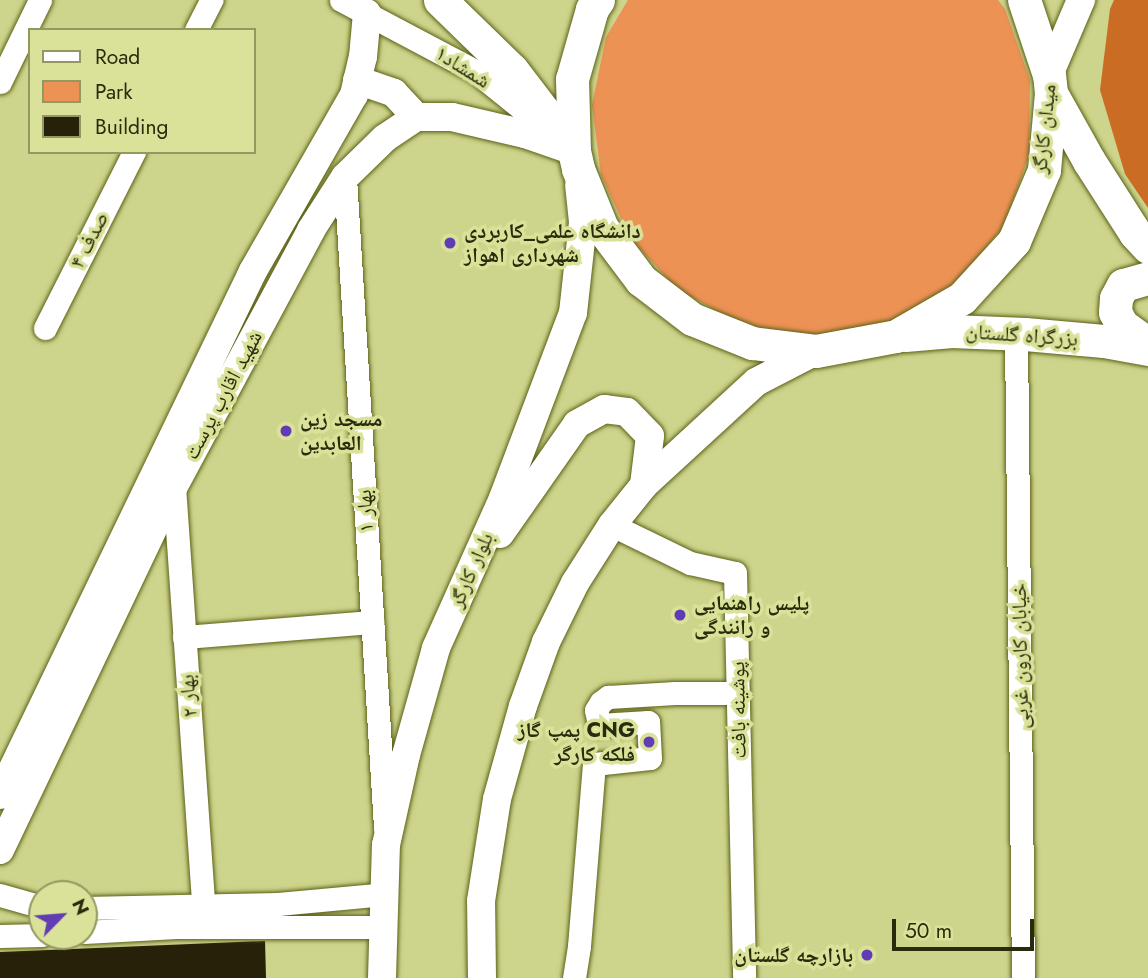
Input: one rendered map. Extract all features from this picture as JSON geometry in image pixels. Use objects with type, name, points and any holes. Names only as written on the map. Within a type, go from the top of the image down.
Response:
[{"type":"highway","points":[[440,0],[512,70],[576,160]]},
{"type":"highway","name":"میدان کارگر","points":[[598,0],[592,9],[572,79],[576,160],[602,228],[641,280],[692,319],[752,343],[816,351],[896,336],[962,298],[1014,241],[1044,170],[1050,84],[1024,0]]},
{"type":"highway","points":[[1050,84],[1095,170],[1135,233],[1148,247]]},
{"type":"highway","points":[[1148,278],[1139,278],[1123,285],[1116,298],[1115,312],[1122,325],[1148,347]]},
{"type":"highway","name":"بزرگراه گلستان","points":[[896,336],[952,331],[1104,341],[1148,347]]},
{"type":"main road","points":[[1050,84],[1081,0]]},
{"type":"main road","name":"شهید اقارب پرست","points":[[0,795],[253,271],[354,95],[363,57],[367,13]]},
{"type":"main road","points":[[357,80],[394,93],[416,117],[452,117],[525,134],[576,160]]},
{"type":"main road","name":"شهید اقارب پرست","points":[[0,850],[174,486],[311,230],[345,177],[385,138],[416,117]]},
{"type":"main road","name":"بلوار کارگر","points":[[382,978],[386,845],[406,755],[436,648],[503,498],[573,313],[583,222],[576,160]]},
{"type":"main road","points":[[482,978],[481,901],[497,799],[523,706],[546,642],[575,583],[612,526],[644,485],[756,382],[816,351]]},
{"type":"main road","points":[[466,583],[577,424],[604,410],[627,412],[650,436],[644,485]]},
{"type":"street","points":[[0,82],[40,0]]},
{"type":"street","points":[[197,28],[211,0]]},
{"type":"street","name":"شمشاد۱","points":[[341,0],[475,71],[576,160]]},
{"type":"street","name":"صدف ۴","points":[[45,328],[133,154]]},
{"type":"street","name":"بهار ۱","points":[[345,177],[386,845]]},
{"type":"street","name":"خیابان کارون غربی","points":[[1016,334],[1023,978]]},
{"type":"street","name":"بهار ۲","points":[[174,486],[203,905]]},
{"type":"street","name":"پوشینه بافت","points":[[612,526],[690,563],[735,573],[744,978]]},
{"type":"street","points":[[184,637],[372,622]]},
{"type":"street","points":[[574,978],[594,764],[650,758],[648,722],[598,726],[596,710],[608,697],[738,693]]},
{"type":"street","points":[[98,908],[278,904],[384,894]]},
{"type":"street","points":[[0,895],[28,903]]},
{"type":"street","points":[[98,931],[176,927],[384,927]]},
{"type":"street","points":[[0,936],[28,935]]},
{"type":"green space","points":[[628,0],[998,0],[1005,9],[1030,80],[1029,155],[1004,226],[956,284],[892,322],[818,336],[744,325],[678,290],[630,238],[601,175],[592,105],[606,37]]},
{"type":"shaded area","points":[[1114,0],[1148,0],[1148,208],[1125,174],[1100,90],[1110,9]]},
{"type":"building","points":[[265,941],[266,978],[0,978],[0,952]]},
{"type":"place","name":"دانشگاه علمی_کاربردی شهرداری اهواز","points":[[450,243]]},
{"type":"place","name":"مسجد زین العابدین","points":[[286,431]]},
{"type":"place","name":"پلیس راهنمایی و رانندگی","points":[[680,615]]},
{"type":"place","name":"پمپ گاز CNG فلکه کارگر","points":[[649,742]]},
{"type":"place","name":"بازارچه گلستان","points":[[867,955]]}]
